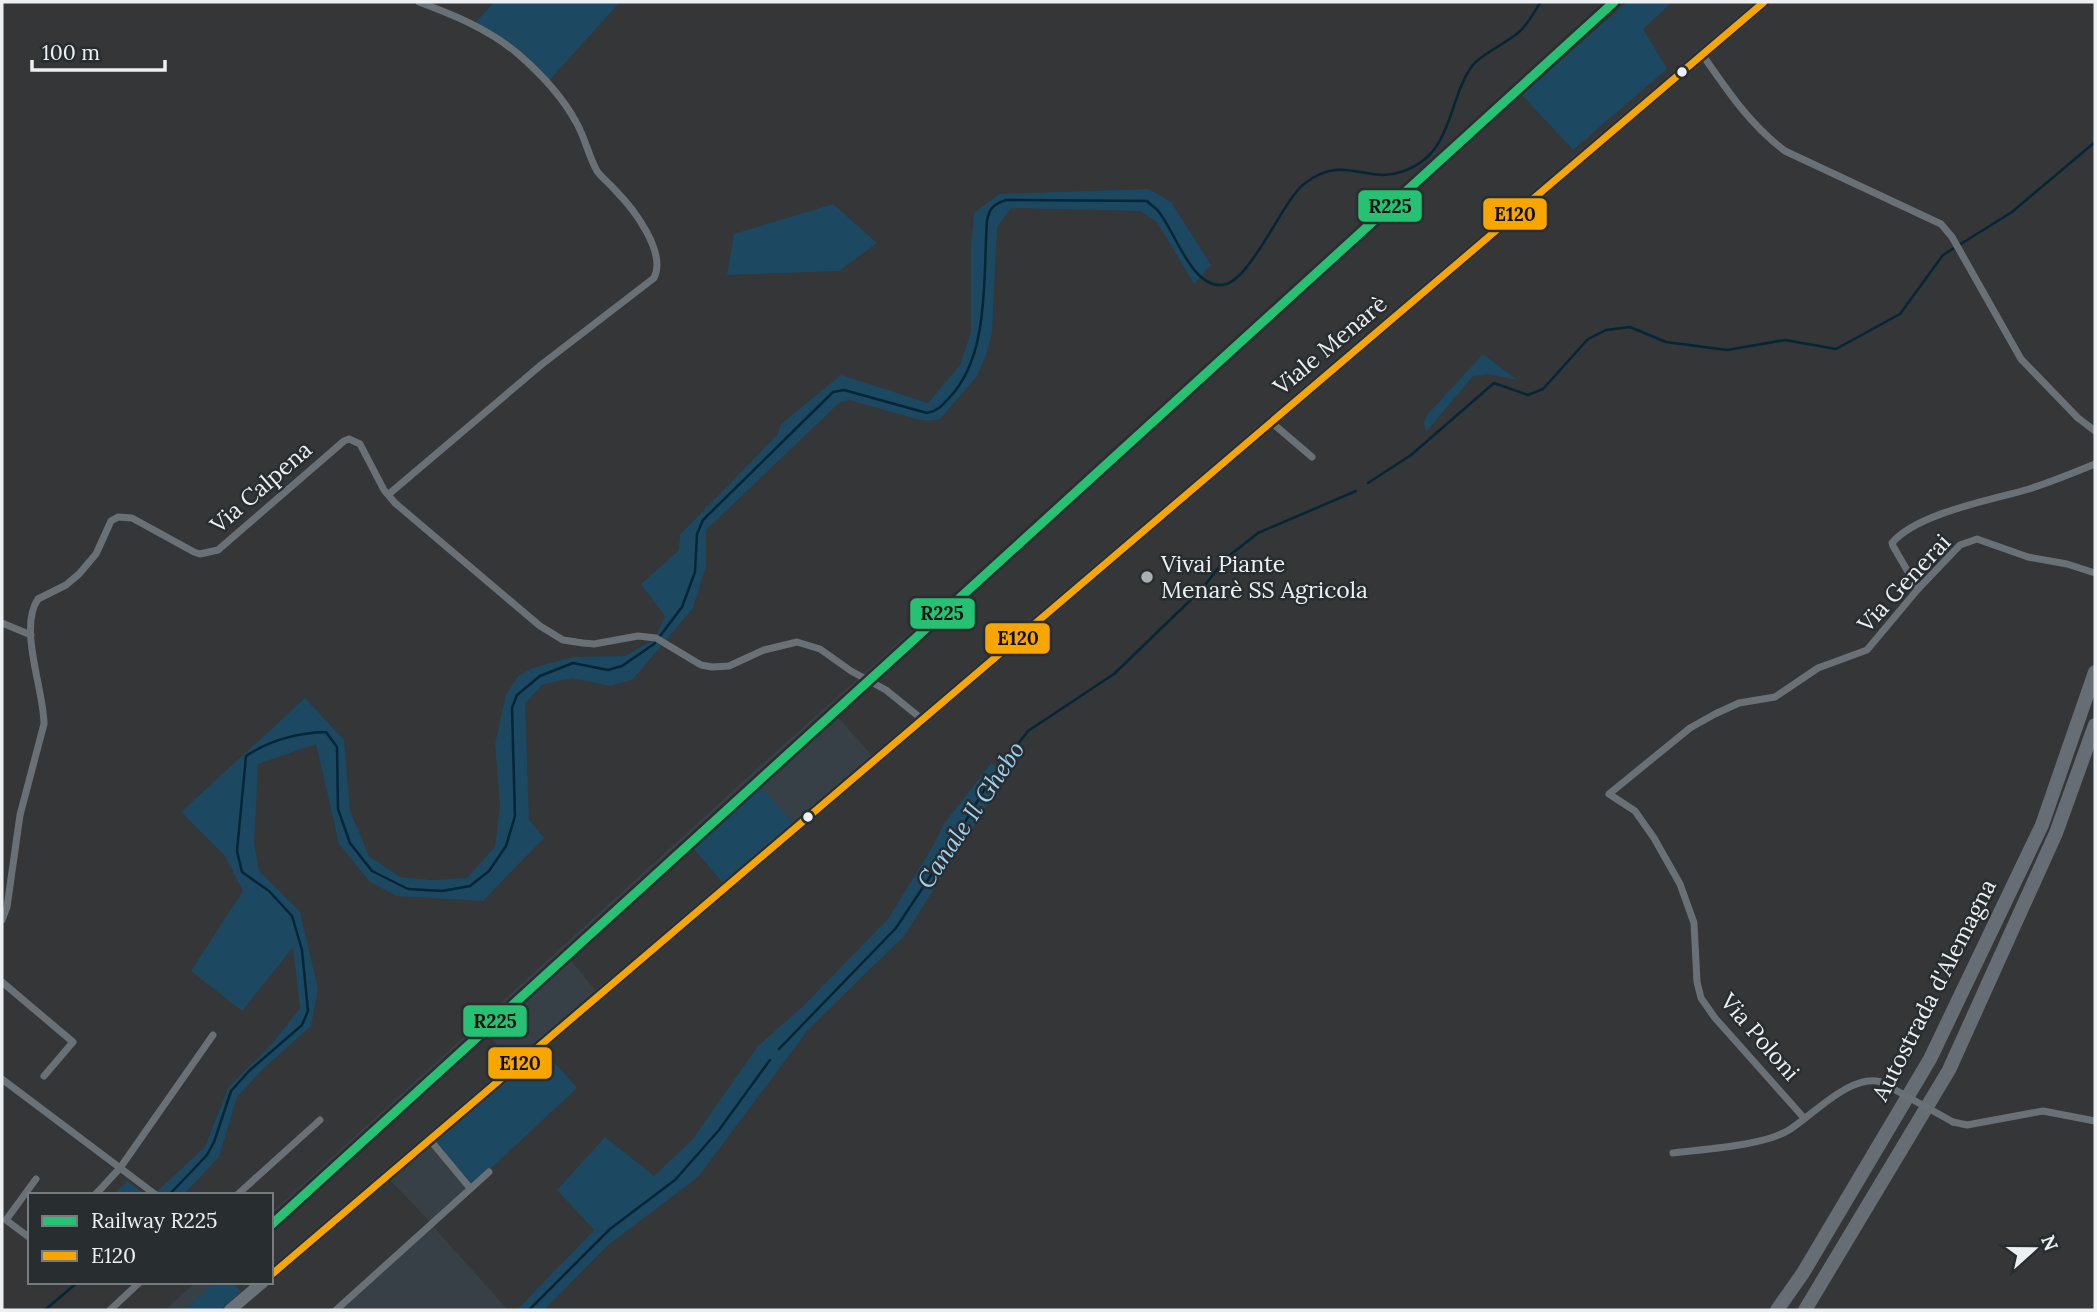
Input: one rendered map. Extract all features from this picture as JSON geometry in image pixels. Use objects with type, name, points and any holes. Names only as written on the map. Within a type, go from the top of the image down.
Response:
[{"type":"highway","name":"Autostrada d'Alemagna","points":[[1777,1310],[1803,1273],[1930,1059],[2042,825],[2095,672]]},
{"type":"highway","name":"Autostrada d'Alemagna","points":[[1805,1310],[1949,1070],[2056,833],[2095,725]]},
{"type":"main road","name":"Viale Menarè","points":[[273,1273],[1764,2]]},
{"type":"main road","points":[[230,1310],[261,1284]]},
{"type":"street","points":[[389,494],[541,365],[654,278],[658,270],[657,259],[644,228],[597,170],[576,121],[536,71],[517,53],[474,24],[419,2]]},
{"type":"street","points":[[1702,54],[1743,112],[1767,138],[1784,151],[1941,224],[1952,237],[2021,359],[2078,418],[2095,431]]},
{"type":"street","points":[[1271,422],[1312,457]]},
{"type":"street","name":"Via Calpena","points":[[2,920],[7,907],[20,815],[44,724],[30,618],[38,599],[79,575],[96,554],[111,521],[118,517],[132,518],[194,552],[211,553],[218,550],[349,439],[360,444],[384,490],[395,503],[520,610],[563,640],[594,644],[638,636],[659,639],[701,665],[712,667],[729,666],[764,650],[797,642],[820,649],[851,671],[886,690],[923,720]]},
{"type":"street","points":[[1918,589],[1893,546],[1892,542],[1898,536],[1928,519],[2030,489],[2095,464]]},
{"type":"street","name":"Via Generai","points":[[1609,794],[1690,728],[1715,713],[1739,703],[1775,697],[1818,668],[1867,650],[1918,589],[1960,545],[1978,539],[2028,557],[2067,564],[2095,573]]},
{"type":"street","points":[[2,623],[31,635]]},
{"type":"street","name":"Via Poloni","points":[[1609,794],[1635,811],[1680,884],[1694,923],[1697,982],[1701,998],[1715,1018],[1804,1118]]},
{"type":"street","points":[[2,982],[73,1042],[44,1076]]},
{"type":"street","points":[[97,1193],[120,1168],[213,1035]]},
{"type":"street","points":[[2,1079],[154,1193]]},
{"type":"street","points":[[1673,1153],[1770,1138],[1783,1133],[1861,1082],[1874,1080],[1953,1122],[1967,1125],[2043,1111],[2095,1121]]},
{"type":"street","points":[[239,1193],[320,1120]]},
{"type":"street","points":[[430,1140],[470,1188]]},
{"type":"street","points":[[336,1310],[489,1172]]},
{"type":"street","points":[[28,1236],[6,1220],[36,1179]]},
{"type":"street","points":[[110,1310],[138,1284]]},
{"type":"shaded area","points":[[494,2],[620,2],[547,83],[536,71],[474,24]]},
{"type":"shaded area","points":[[1627,2],[1672,2],[1643,29],[1667,69],[1573,150],[1522,95]]},
{"type":"shaded area","points":[[1149,189],[1171,202],[1211,265],[1194,284],[1157,222],[1140,211],[1011,208],[997,227],[992,333],[986,355],[977,376],[940,419],[916,419],[849,400],[839,403],[706,530],[706,566],[693,608],[633,679],[611,686],[572,678],[542,685],[525,703],[529,820],[544,838],[483,901],[396,896],[369,881],[339,844],[316,744],[258,764],[254,843],[259,871],[300,912],[318,989],[311,1026],[264,1068],[237,1097],[219,1157],[185,1193],[155,1193],[205,1147],[228,1088],[271,1045],[300,1008],[293,947],[242,1011],[191,971],[243,891],[225,856],[181,812],[305,698],[344,740],[350,811],[369,856],[400,877],[431,880],[467,878],[495,847],[500,805],[495,744],[506,695],[518,676],[532,668],[573,657],[625,656],[655,639],[665,616],[641,584],[679,550],[680,535],[777,435],[781,424],[841,375],[928,403],[960,365],[971,332],[971,246],[974,213],[999,194]]},
{"type":"shaded area","points":[[833,204],[877,243],[839,271],[727,275],[734,234]]},
{"type":"shaded area","points":[[1483,354],[1517,380],[1489,374],[1473,376],[1426,432],[1424,422],[1427,415]]},
{"type":"shaded area","points":[[972,577],[979,588],[875,684],[836,715],[876,760],[797,827],[758,787],[694,849],[570,959],[600,996],[516,1067],[488,1034],[273,1229],[273,1211],[783,745]]},
{"type":"shaded area","points":[[991,763],[1006,771],[904,936],[808,1030],[698,1177],[607,1246],[544,1310],[517,1310],[594,1230],[557,1190],[605,1137],[654,1176],[692,1140],[758,1046],[801,1008],[888,919],[944,824]]},
{"type":"shaded area","points":[[759,786],[797,827],[726,887],[694,849]]},
{"type":"shaded area","points":[[540,1046],[577,1088],[470,1188],[430,1140]]},
{"type":"shaded area","points":[[430,1140],[470,1188],[431,1224],[508,1310],[336,1310],[431,1223],[387,1177]]},
{"type":"shaded area","points":[[127,1181],[143,1193],[115,1193]]},
{"type":"shaded area","points":[[194,1284],[213,1284],[184,1310],[165,1310]]},
{"type":"shaded area","points":[[213,1284],[234,1284],[241,1292],[220,1310],[184,1310]]},
{"type":"waterway","points":[[171,1193],[207,1155],[231,1091],[249,1071],[302,1025],[308,1011],[302,950],[292,916],[269,891],[242,872],[237,851],[246,756],[284,738],[326,732],[337,747],[338,809],[350,843],[372,871],[408,889],[442,891],[470,886],[489,871],[506,846],[515,816],[512,708],[517,695],[540,676],[573,663],[608,670],[622,666],[654,644],[682,607],[695,572],[697,534],[703,520],[833,392],[844,390],[927,413],[939,408],[949,398],[962,381],[978,338],[984,291],[987,221],[995,205],[1006,200],[1147,201],[1159,212],[1185,257],[1202,278],[1211,284],[1222,285],[1233,281],[1244,271],[1295,193],[1304,184],[1331,171],[1376,175],[1401,172],[1418,164],[1431,153],[1440,141],[1472,66],[1522,29],[1541,2]]},
{"type":"waterway","name":"Canale Il Ghebo","points":[[1368,483],[1411,455],[1494,383],[1528,395],[1543,389],[1588,339],[1606,330],[1630,327],[1666,342],[1727,350],[1785,340],[1836,349],[1900,314],[1943,255],[2012,212],[2095,142]]},
{"type":"waterway","name":"Canale Il Ghebo","points":[[779,1049],[896,928],[990,780],[1028,731],[1114,674],[1202,589],[1225,559],[1258,533],[1356,491]]},
{"type":"waterway","name":"Canale Il Ghebo","points":[[529,1310],[610,1229],[675,1180],[719,1130],[770,1060]]},
{"type":"waterway","points":[[45,1310],[76,1284]]},
{"type":"rail line","name":"R225","points":[[273,1223],[1614,2]]},
{"type":"transit line","name":"E120","points":[[273,1273],[1764,2]]},
{"type":"place","name":"Vivai Piante Menarè SS Agricola","points":[[1147,577]]}]
